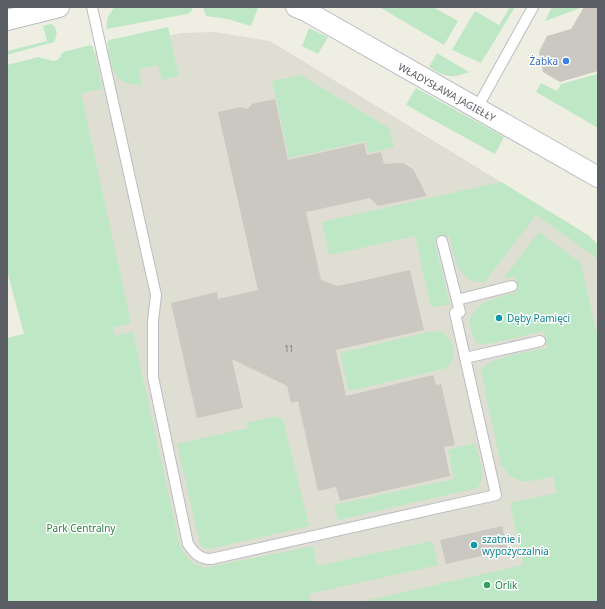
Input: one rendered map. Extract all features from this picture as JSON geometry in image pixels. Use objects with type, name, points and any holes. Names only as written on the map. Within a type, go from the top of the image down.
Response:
[{"type":"street","points":[[11,15],[59,7]]},
{"type":"street","name":"WŁADYSŁAWA JAGIEŁŁY","points":[[296,7],[312,14],[598,177]]},
{"type":"lane","points":[[92,7],[156,295],[152,321],[153,377],[188,544],[192,551],[204,559],[211,559],[496,495],[455,313],[460,312],[442,242]]},
{"type":"lane","points":[[477,108],[533,7]]},
{"type":"lane","points":[[457,300],[512,286]]},
{"type":"lane","points":[[465,358],[540,341]]},
{"type":"shaded area","points":[[214,32],[270,41],[588,235],[598,245],[598,602],[173,602],[54,61],[181,33]]},
{"type":"green space","points":[[115,7],[193,7],[191,12],[187,14],[107,29],[108,17]]},
{"type":"green space","points":[[203,7],[258,8],[251,26],[227,19],[206,16]]},
{"type":"green space","points":[[379,7],[433,7],[458,21],[444,45]]},
{"type":"green space","points":[[510,7],[515,7],[481,63],[452,50],[475,11],[499,25]]},
{"type":"green space","points":[[552,7],[583,7],[545,21]]},
{"type":"green space","points":[[51,24],[56,30],[54,42],[7,55],[7,51],[47,41],[43,26]]},
{"type":"green space","points":[[168,27],[179,76],[162,80],[158,65],[139,69],[142,85],[124,82],[119,79],[115,74],[111,61],[107,43],[109,40]]},
{"type":"green space","points":[[309,28],[328,37],[318,54],[302,46]]},
{"type":"green space","name":"Park Centralny","points":[[90,45],[93,47],[102,89],[81,93],[131,323],[113,328],[115,336],[133,332],[180,546],[184,554],[189,560],[204,568],[313,546],[317,566],[432,541],[438,565],[309,594],[311,602],[7,602],[7,338],[24,334],[7,271],[7,65],[38,57],[54,61],[58,60],[63,52]]},
{"type":"green space","points":[[437,53],[469,72],[457,76],[448,76],[429,67]]},
{"type":"green space","points":[[598,74],[598,128],[536,92],[541,83],[557,91],[561,84]]},
{"type":"green space","points":[[300,75],[389,128],[394,147],[368,153],[366,141],[289,158],[272,81]]},
{"type":"green space","points":[[416,88],[504,137],[495,154],[406,105]]},
{"type":"green space","points":[[501,182],[588,235],[598,245],[598,261],[594,256],[536,215],[484,283],[467,278],[462,273],[455,260],[449,236],[434,239],[450,305],[431,307],[415,236],[329,255],[322,222]]},
{"type":"green space","points":[[539,232],[581,263],[598,339],[598,602],[360,602],[523,565],[510,503],[557,493],[553,476],[537,480],[522,481],[510,476],[505,470],[500,461],[481,371],[484,366],[500,358],[547,348],[544,331],[484,345],[476,342],[471,330],[470,320],[473,312],[487,301],[518,292],[515,276],[503,279]]},
{"type":"green space","points":[[439,331],[448,337],[453,347],[452,358],[447,368],[349,391],[340,353],[428,332]]},
{"type":"green space","points":[[276,416],[283,420],[309,526],[210,549],[202,547],[200,544],[177,444],[248,428],[247,423]]},
{"type":"green space","points":[[475,443],[482,472],[482,478],[477,488],[338,520],[334,505],[454,479],[448,450]]},
{"type":"building","points":[[584,7],[598,7],[598,71],[560,82],[543,72],[539,52],[547,36],[571,29]]},
{"type":"building","points":[[275,99],[288,160],[364,143],[367,155],[381,152],[384,164],[403,163],[413,169],[427,196],[378,206],[370,198],[306,212],[321,280],[338,286],[410,270],[424,330],[336,350],[346,396],[433,375],[436,385],[441,384],[455,445],[444,447],[450,476],[340,501],[336,487],[318,491],[298,401],[291,403],[287,386],[232,359],[243,408],[197,418],[171,303],[217,292],[218,299],[258,290],[218,112],[240,107],[248,109],[252,104]]},
{"type":"building","name":"szatnie i wypożyczalnia","points":[[502,526],[508,550],[446,564],[440,540]]},
{"type":"place","name":"Żabka","points":[[566,61]]},
{"type":"place","name":"Dęby Pamięci","points":[[499,318]]},
{"type":"place","name":"szatnie i wypożyczalnia","points":[[474,545]]},
{"type":"place","name":"Orlik","points":[[487,585]]}]
